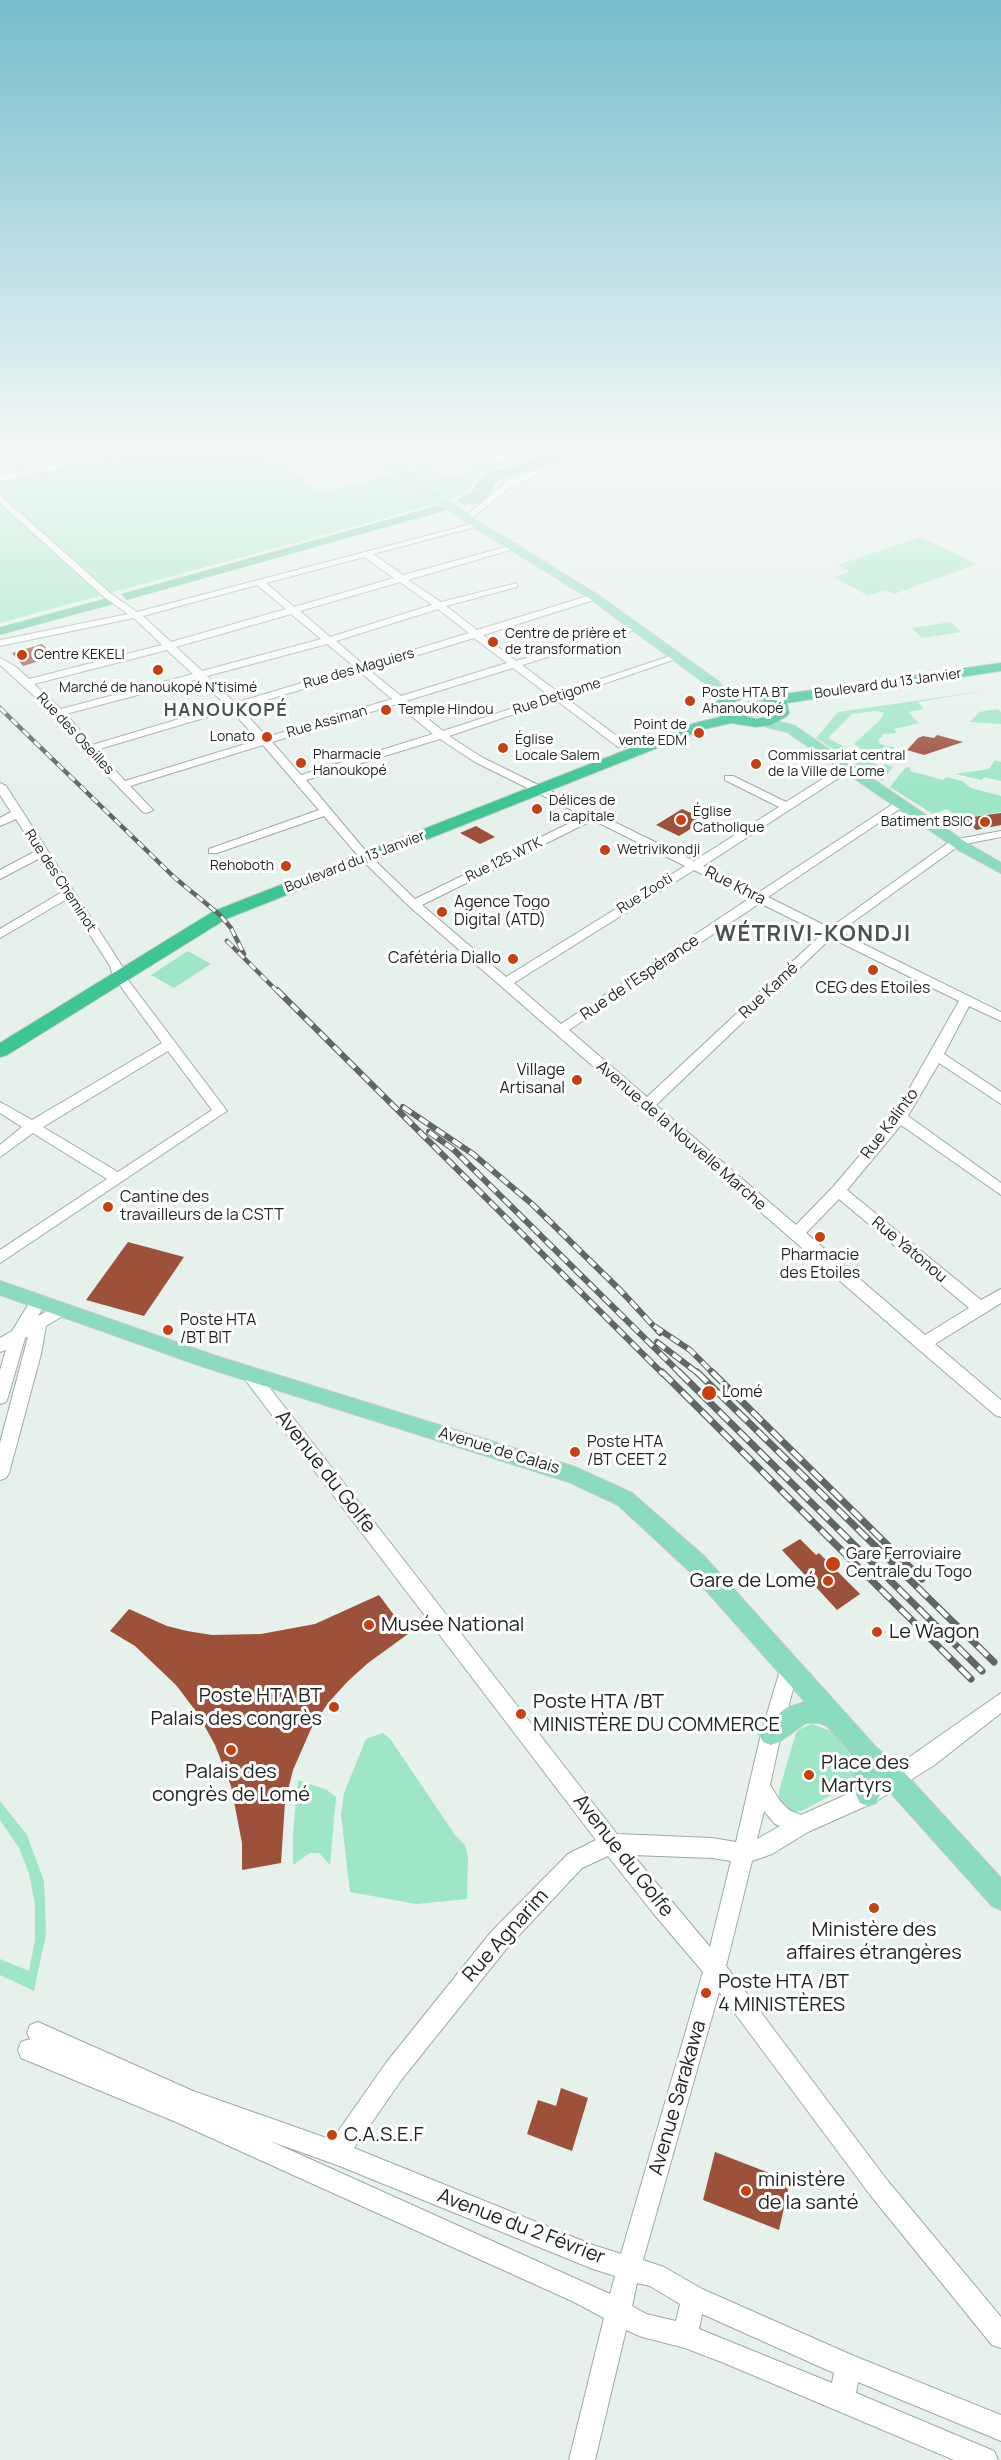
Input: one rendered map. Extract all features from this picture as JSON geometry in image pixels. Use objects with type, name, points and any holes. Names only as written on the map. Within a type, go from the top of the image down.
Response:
[{"type":"highway","name":"Boulevard du 13 Janvier","points":[[780,708],[937,682],[1001,667]]},
{"type":"highway","name":"Boulevard du 13 Janvier","points":[[937,682],[1001,677]]},
{"type":"highway","points":[[746,693],[762,695],[780,708],[764,722],[749,723],[727,708],[746,693]]},
{"type":"highway","name":"Boulevard du 13 Janvier","points":[[533,786],[622,745],[727,708]]},
{"type":"highway","name":"Boulevard du 13 Janvier","points":[[0,1040],[220,915],[361,853],[533,786],[700,726],[727,708]]},
{"type":"highway","name":"Boulevard du 13 Janvier","points":[[0,1051],[118,971]]},
{"type":"main road","points":[[540,563],[594,597],[717,686],[746,693]]},
{"type":"main road","points":[[717,686],[727,708]]},
{"type":"main road","points":[[780,708],[790,729]]},
{"type":"main road","points":[[764,722],[790,729],[956,842],[1001,869]]},
{"type":"main road","name":"Avenue de Calais","points":[[0,1288],[249,1373],[534,1461],[575,1475],[610,1491],[640,1511],[695,1562],[867,1754],[895,1779],[1001,1897]]},
{"type":"main road","points":[[771,1734],[794,1716],[806,1712],[822,1712],[838,1721]]},
{"type":"main road","points":[[867,1754],[868,1795]]},
{"type":"street","name":"Avenue de la Nouvelle Marche","points":[[73,563],[122,606],[136,615],[232,706],[298,778],[361,853],[414,904],[1001,1410]]},
{"type":"street","points":[[0,643],[136,615],[332,563]]},
{"type":"street","points":[[379,563],[477,633],[514,664],[622,745]]},
{"type":"street","points":[[27,683],[169,646],[457,563]]},
{"type":"street","name":"Rue Khra","points":[[259,582],[441,735],[479,760],[1001,1017]]},
{"type":"street","points":[[58,713],[327,641],[514,585]]},
{"type":"street","name":"Rue des Maguiers","points":[[89,749],[594,597]]},
{"type":"street","name":"Rue Assiman","points":[[122,785],[635,627]]},
{"type":"street","name":"Rue Detigome","points":[[298,778],[441,735],[677,657]]},
{"type":"street","name":"Rue des Oseilles","points":[[0,661],[12,669],[58,713],[147,810]]},
{"type":"street","name":"Rue Zooti","points":[[505,983],[847,768]]},
{"type":"street","points":[[729,778],[787,807]]},
{"type":"street","name":"Rue des Cheminot","points":[[0,786],[118,971],[220,1111],[117,1178]]},
{"type":"street","name":"Rue de l'Espérance","points":[[560,1031],[900,804]]},
{"type":"street","points":[[213,851],[326,811]]},
{"type":"street","points":[[0,823],[16,814]]},
{"type":"street","name":"Rue 125.WTK","points":[[414,904],[593,816]]},
{"type":"street","points":[[956,842],[1001,834]]},
{"type":"street","name":"Rue Kamé","points":[[646,1106],[829,934],[956,842]]},
{"type":"street","points":[[0,875],[42,852]]},
{"type":"street","points":[[0,934],[68,893]]},
{"type":"street","name":"Rue Kalinto","points":[[796,1234],[838,1191],[900,1117],[938,1055],[966,1000]]},
{"type":"street","points":[[0,1152],[33,1126],[171,1044]]},
{"type":"street","points":[[938,1055],[1001,1099]]},
{"type":"street","points":[[0,1107],[117,1178],[0,1257]]},
{"type":"street","points":[[900,1117],[1001,1190]]},
{"type":"street","name":"Rue Yatonou","points":[[838,1191],[980,1308]]},
{"type":"street","points":[[923,1344],[1001,1295]]},
{"type":"street","points":[[0,1397],[19,1333],[39,1300]]},
{"type":"street","points":[[0,1346],[60,1310]]},
{"type":"street","points":[[0,1473],[33,1354],[39,1323]]},
{"type":"street","name":"Avenue du Golfe","points":[[249,1373],[660,1906],[715,1969],[879,2188],[1001,2336]]},
{"type":"street","name":"Avenue Sarakawa","points":[[582,2460],[617,2311],[715,1969],[771,1734],[790,1667]]},
{"type":"street","points":[[744,1853],[765,1847],[801,1826],[868,1795],[926,1759],[1001,1702]]},
{"type":"street","points":[[760,1786],[773,1808],[782,1817],[801,1826]]},
{"type":"street","name":"Rue Agnarim","points":[[337,2153],[394,2071],[499,1940],[575,1861],[588,1853],[613,1844],[712,1848],[744,1853]]},
{"type":"street","name":"Avenue du 2 Février","points":[[985,2460],[686,2336],[642,2325],[583,2293],[184,2114],[34,2041],[189,2101],[337,2153],[593,2257],[655,2276],[693,2298],[848,2366],[1001,2428]]},
{"type":"street","points":[[686,2336],[693,2298]]},
{"type":"street","points":[[842,2399],[848,2366]]},
{"type":"shaded area","points":[[0,563],[221,563],[0,623]]},
{"type":"shaded area","points":[[233,563],[259,563],[127,600],[121,594]]},
{"type":"shaded area","points":[[844,563],[977,564],[894,594],[885,590],[868,596],[834,577],[850,572],[838,565]]},
{"type":"shaded area","points":[[107,598],[114,604],[0,635],[0,627]]},
{"type":"shaded area","points":[[951,622],[961,632],[922,638],[912,628]]},
{"type":"shaded area","points":[[991,690],[918,702],[924,709],[908,712],[919,723],[894,729],[897,733],[882,734],[883,736],[878,740],[880,744],[895,748],[885,758],[868,753],[854,744],[880,720],[884,713],[876,711],[852,714],[828,738],[867,760],[875,761],[873,763],[881,767],[885,764],[893,767],[882,781],[816,738],[838,712]]},
{"type":"shaded area","points":[[753,700],[769,704],[770,713],[757,717],[738,711],[739,703]]},
{"type":"shaded area","points":[[998,709],[1001,712],[1001,724],[970,722],[979,712]]},
{"type":"shaded area","points":[[995,760],[1001,762],[1001,781],[984,777],[982,780],[955,774],[989,769]]},
{"type":"shaded area","points":[[910,767],[910,771],[943,780],[946,777],[962,781],[971,788],[1001,796],[1001,812],[965,818],[962,815],[956,816],[947,809],[933,814],[890,787],[905,768]]},
{"type":"shaded area","points":[[188,951],[211,964],[174,988],[151,975]]},
{"type":"shaded area","points":[[812,1724],[831,1731],[859,1766],[857,1781],[802,1811],[791,1812],[779,1801],[779,1791],[796,1733]]},
{"type":"shaded area","points":[[383,1733],[391,1740],[455,1835],[465,1845],[468,1858],[467,1899],[416,1904],[350,1892],[341,1815],[344,1793],[366,1739]]},
{"type":"shaded area","points":[[298,1780],[327,1790],[336,1797],[330,1865],[319,1853],[310,1853],[293,1865],[293,1834]]},
{"type":"shaded area","points":[[0,1801],[27,1835],[44,1881],[46,1934],[34,1991],[0,1975],[0,1959],[29,1971],[35,1940],[35,1905],[29,1873],[19,1848],[0,1820]]},
{"type":"building","name":"Centre KEKELI","points":[[42,644],[55,656],[23,666],[12,653]]},
{"type":"building","points":[[937,735],[963,742],[924,755],[907,750],[918,738],[923,736],[934,738]]},
{"type":"building","name":"Église Catholique","points":[[682,809],[700,817],[697,819],[702,822],[679,836],[656,825]]},
{"type":"building","name":"Batiment BSIC","points":[[1001,813],[1001,825],[976,830],[965,818]]},
{"type":"building","points":[[476,826],[495,837],[480,844],[460,833]]},
{"type":"building","points":[[128,1242],[184,1257],[144,1316],[86,1300]]},
{"type":"building","name":"Gare de Lomé","points":[[800,1539],[816,1555],[819,1553],[860,1594],[837,1610],[782,1550]]},
{"type":"building","points":[[379,1595],[408,1634],[368,1663],[348,1681],[328,1703],[311,1729],[293,1770],[285,1802],[281,1863],[242,1870],[242,1843],[231,1786],[215,1745],[198,1714],[176,1685],[135,1646],[110,1631],[129,1609],[167,1626],[187,1631],[212,1635],[261,1634],[315,1624]]},
{"type":"building","points":[[561,2088],[588,2098],[572,2151],[527,2134],[538,2100],[556,2106]]},
{"type":"building","name":"ministère de la santé","points":[[715,2152],[790,2181],[779,2230],[703,2200]]},
{"type":"railway","points":[[0,708],[175,878],[220,915],[231,928],[244,954]]},
{"type":"railway","points":[[227,941],[278,992]]},
{"type":"railway","points":[[277,990],[663,1374]]},
{"type":"railway","points":[[403,1107],[473,1154],[532,1204],[621,1291],[660,1333]]},
{"type":"railway","points":[[429,1132],[453,1149],[681,1374]]},
{"type":"railway","points":[[654,1326],[690,1350],[712,1372]]},
{"type":"railway","points":[[657,1342],[699,1374]]},
{"type":"railway","points":[[662,1372],[971,1679]]},
{"type":"railway","points":[[679,1372],[982,1671]]},
{"type":"railway","points":[[697,1372],[994,1662]]},
{"type":"railway","points":[[712,1372],[922,1579]]},
{"type":"place","name":"Centre de prière et de transformation","points":[[493,642]]},
{"type":"place","name":"Centre KEKELI","points":[[22,655]]},
{"type":"place","name":"Marché de hanoukopé N'tisimé","points":[[158,670]]},
{"type":"place","name":"Poste HTA BT Ahanoukopé","points":[[690,701]]},
{"type":"place","name":"Temple Hindou","points":[[386,710]]},
{"type":"place","name":"Point de vente EDM","points":[[699,733]]},
{"type":"place","name":"Lonato","points":[[267,737]]},
{"type":"place","name":"Église Locale Salem","points":[[503,748]]},
{"type":"place","name":"Pharmacie Hanoukopé","points":[[301,763]]},
{"type":"place","name":"Commissariat central de la Ville de Lome","points":[[756,764]]},
{"type":"place","name":"Délices de la capitale","points":[[537,809]]},
{"type":"place","name":"Église Catholique","points":[[681,820]]},
{"type":"place","name":"Batiment BSIC","points":[[985,822]]},
{"type":"place","name":"Wetrivikondji","points":[[605,850]]},
{"type":"place","name":"Rehoboth","points":[[286,866]]},
{"type":"place","name":"Agence Togo Digital (ATD)","points":[[442,912]]},
{"type":"place","name":"Cafétéria Diallo","points":[[513,959]]},
{"type":"place","name":"CEG des Etoiles","points":[[873,970]]},
{"type":"place","name":"Village Artisanal","points":[[577,1080]]},
{"type":"place","name":"Cantine des travailleurs de la CSTT","points":[[108,1207]]},
{"type":"place","name":"Pharmacie des Etoiles","points":[[820,1237]]},
{"type":"place","name":"Poste HTA /BT BIT","points":[[168,1330]]},
{"type":"place","name":"Lomé","points":[[709,1393]]},
{"type":"place","name":"Poste HTA /BT CEET 2","points":[[575,1452]]},
{"type":"place","name":"Gare Ferroviaire Centrale du Togo","points":[[833,1564]]},
{"type":"place","name":"Gare de Lomé","points":[[828,1581]]},
{"type":"place","name":"Musée National","points":[[369,1625]]},
{"type":"place","name":"Le Wagon","points":[[877,1632]]},
{"type":"place","name":"Poste HTA BT Palais des congrès","points":[[334,1707]]},
{"type":"place","name":"Poste HTA /BT MINISTÈRE DU COMMERCE","points":[[521,1714]]},
{"type":"place","name":"Palais des congrès de Lomé","points":[[231,1750]]},
{"type":"place","name":"Place des Martyrs","points":[[809,1775]]},
{"type":"place","name":"Ministère des affaires étrangères","points":[[874,1908]]},
{"type":"place","name":"Poste HTA /BT 4 MINISTÈRES","points":[[706,1993]]},
{"type":"place","name":"C.A.S.E.F","points":[[332,2135]]},
{"type":"place","name":"ministère de la santé","points":[[746,2191]]},
{"type":"district","name":"HANOUKOPÉ","points":[[226,711]]},
{"type":"district","name":"WÉTRIVI-KONDJI","points":[[813,935]]}]
